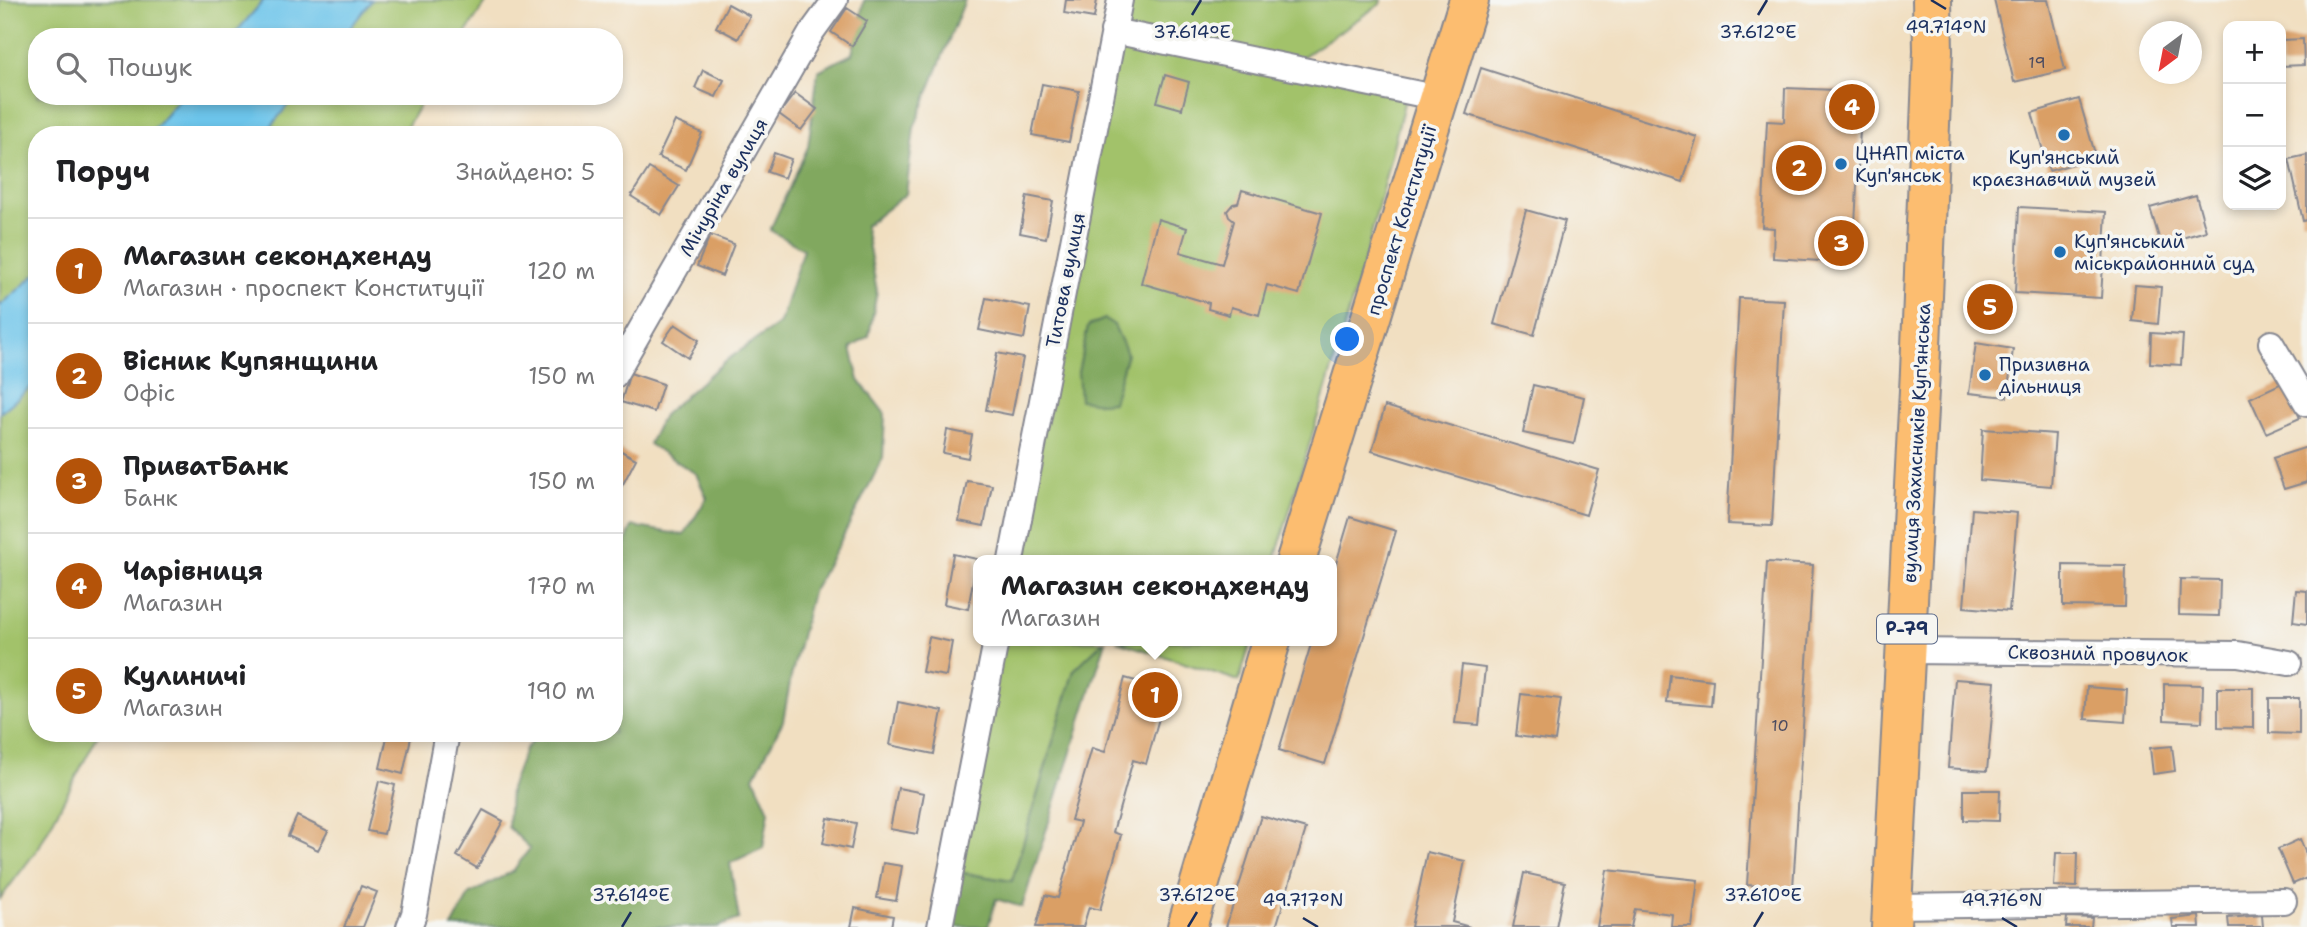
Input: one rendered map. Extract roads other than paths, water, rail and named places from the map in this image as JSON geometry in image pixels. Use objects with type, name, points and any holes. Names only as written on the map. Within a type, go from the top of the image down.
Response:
[{"type":"main road","name":"проспект Конституції","points":[[1298,555],[1469,0]]},
{"type":"main road","name":"вулиця Захисників Куп'янська","points":[[1892,916],[1933,51],[1932,0]]},
{"type":"main road","points":[[1187,927],[1270,646]]},
{"type":"street","name":"Мічуріна вулиця","points":[[623,360],[811,33],[835,0]]},
{"type":"street","name":"Титова вулиця","points":[[1013,555],[1120,0]]},
{"type":"street","points":[[1113,31],[1439,98]]},
{"type":"street","points":[[2271,343],[2307,404]]},
{"type":"street","points":[[940,927],[995,646]]},
{"type":"street","name":"Сквозний провулок","points":[[1905,651],[2238,654],[2289,663]]},
{"type":"street","points":[[409,927],[414,914],[445,742]]},
{"type":"street","points":[[1892,916],[2284,901]]},
{"type":"water","points":[[264,0],[372,0],[350,28],[240,28]]},
{"type":"water","points":[[174,105],[288,105],[271,126],[157,126]]},
{"type":"water","points":[[28,281],[28,390],[0,413],[0,306]]},
{"type":"place","name":"Чарівниця","points":[[1852,107]]},
{"type":"place","name":"Куп'янський краєзнавчий музей","points":[[2064,135]]},
{"type":"place","name":"ЦНАП міста Куп'янськ","points":[[1841,164]]},
{"type":"place","name":"Вісник Купянщини","points":[[1799,168]]},
{"type":"place","name":"ПриватБанк","points":[[1841,243]]},
{"type":"place","name":"Куп'янський міськрайонний суд","points":[[2060,252]]},
{"type":"place","name":"Кулиничі","points":[[1990,307]]},
{"type":"place","name":"Призивна дільниця","points":[[1985,375]]},
{"type":"place","name":"Магазин секондхенду","points":[[1155,695]]}]
